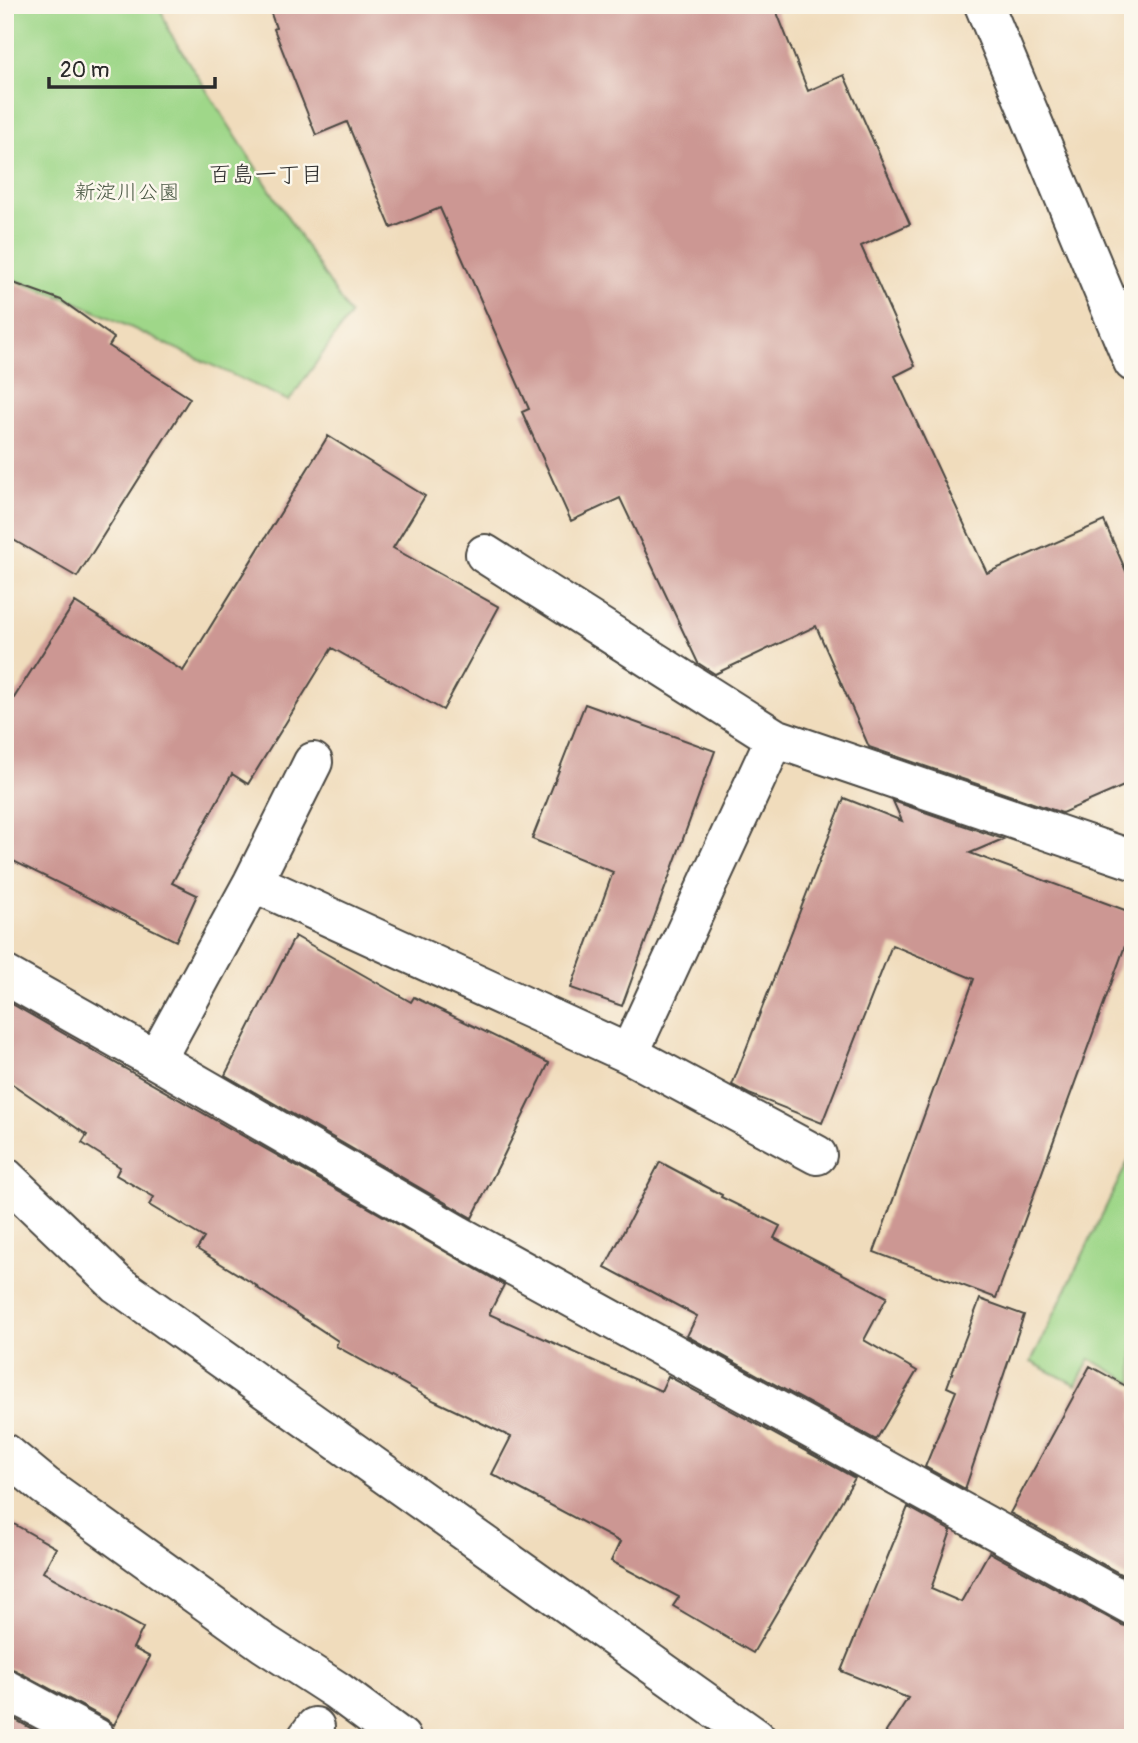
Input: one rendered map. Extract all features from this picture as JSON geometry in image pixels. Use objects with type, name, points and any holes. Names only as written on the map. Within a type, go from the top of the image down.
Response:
[{"type":"street","points":[[984,5],[1133,362]]},
{"type":"street","points":[[485,554],[775,738],[1133,860]]},
{"type":"street","points":[[629,1054],[775,738]]},
{"type":"street","points":[[156,1060],[253,881],[313,762]]},
{"type":"street","points":[[253,881],[629,1054],[817,1155]]},
{"type":"street","points":[[5,975],[458,1235],[1133,1606]]},
{"type":"street","points":[[5,1177],[117,1284],[756,1738]]},
{"type":"street","points":[[5,1453],[67,1502],[401,1738]]},
{"type":"street","points":[[5,1689],[96,1738]]},
{"type":"green space","name":"新淀川公園","points":[[5,5],[159,5],[170,33],[350,315],[289,401],[78,303],[5,277]]},
{"type":"green space","points":[[1133,1151],[1133,1383],[1090,1359],[1076,1385],[1031,1362]]},
{"type":"building","points":[[268,5],[774,5],[808,91],[844,75],[910,224],[861,246],[915,366],[895,376],[987,573],[1104,521],[1133,587],[1133,782],[1062,813],[869,747],[816,626],[715,674],[698,663],[620,498],[571,521],[522,412],[529,409],[440,208],[391,228],[347,122],[316,135],[274,29],[276,28]]},
{"type":"building","points":[[5,280],[61,300],[114,338],[109,346],[190,398],[77,577],[5,535]]},
{"type":"building","points":[[328,436],[425,496],[393,548],[499,607],[443,710],[332,648],[248,784],[232,774],[172,883],[197,895],[176,941],[5,857],[5,712],[75,602],[183,671]]},
{"type":"building","points":[[585,704],[715,751],[622,1006],[571,988],[613,872],[532,839]]},
{"type":"building","points":[[844,798],[902,821],[893,801],[1003,839],[970,853],[1133,913],[1133,924],[996,1298],[874,1252],[974,979],[892,945],[822,1123],[732,1085]]},
{"type":"building","points":[[295,936],[411,1002],[414,997],[549,1063],[472,1218],[225,1075]]},
{"type":"building","points":[[5,1000],[504,1285],[489,1314],[661,1391],[668,1376],[855,1478],[753,1653],[673,1606],[679,1597],[611,1561],[620,1542],[492,1474],[511,1437],[435,1401],[336,1346],[338,1341],[197,1249],[204,1238],[149,1205],[154,1197],[116,1175],[120,1167],[82,1143],[87,1135],[5,1079]]},
{"type":"building","points":[[660,1162],[722,1195],[721,1197],[780,1226],[774,1238],[887,1297],[864,1340],[917,1371],[876,1440],[687,1336],[697,1316],[605,1267]]},
{"type":"building","points":[[980,1299],[1024,1315],[965,1489],[925,1467],[956,1391],[947,1387]]},
{"type":"building","points":[[1090,1366],[1133,1390],[1133,1581],[1010,1513]]},
{"type":"building","points":[[908,1507],[951,1531],[931,1589],[961,1602],[989,1552],[1122,1625],[1133,1628],[1133,1738],[882,1738],[908,1698],[841,1671]]},
{"type":"building","points":[[5,1519],[56,1548],[43,1572],[143,1628],[133,1648],[150,1657],[114,1725],[5,1667]]},
{"type":"building","points":[[5,1714],[49,1738],[5,1738]]},
{"type":"district","name":"百島一丁目","points":[[266,174]]}]
